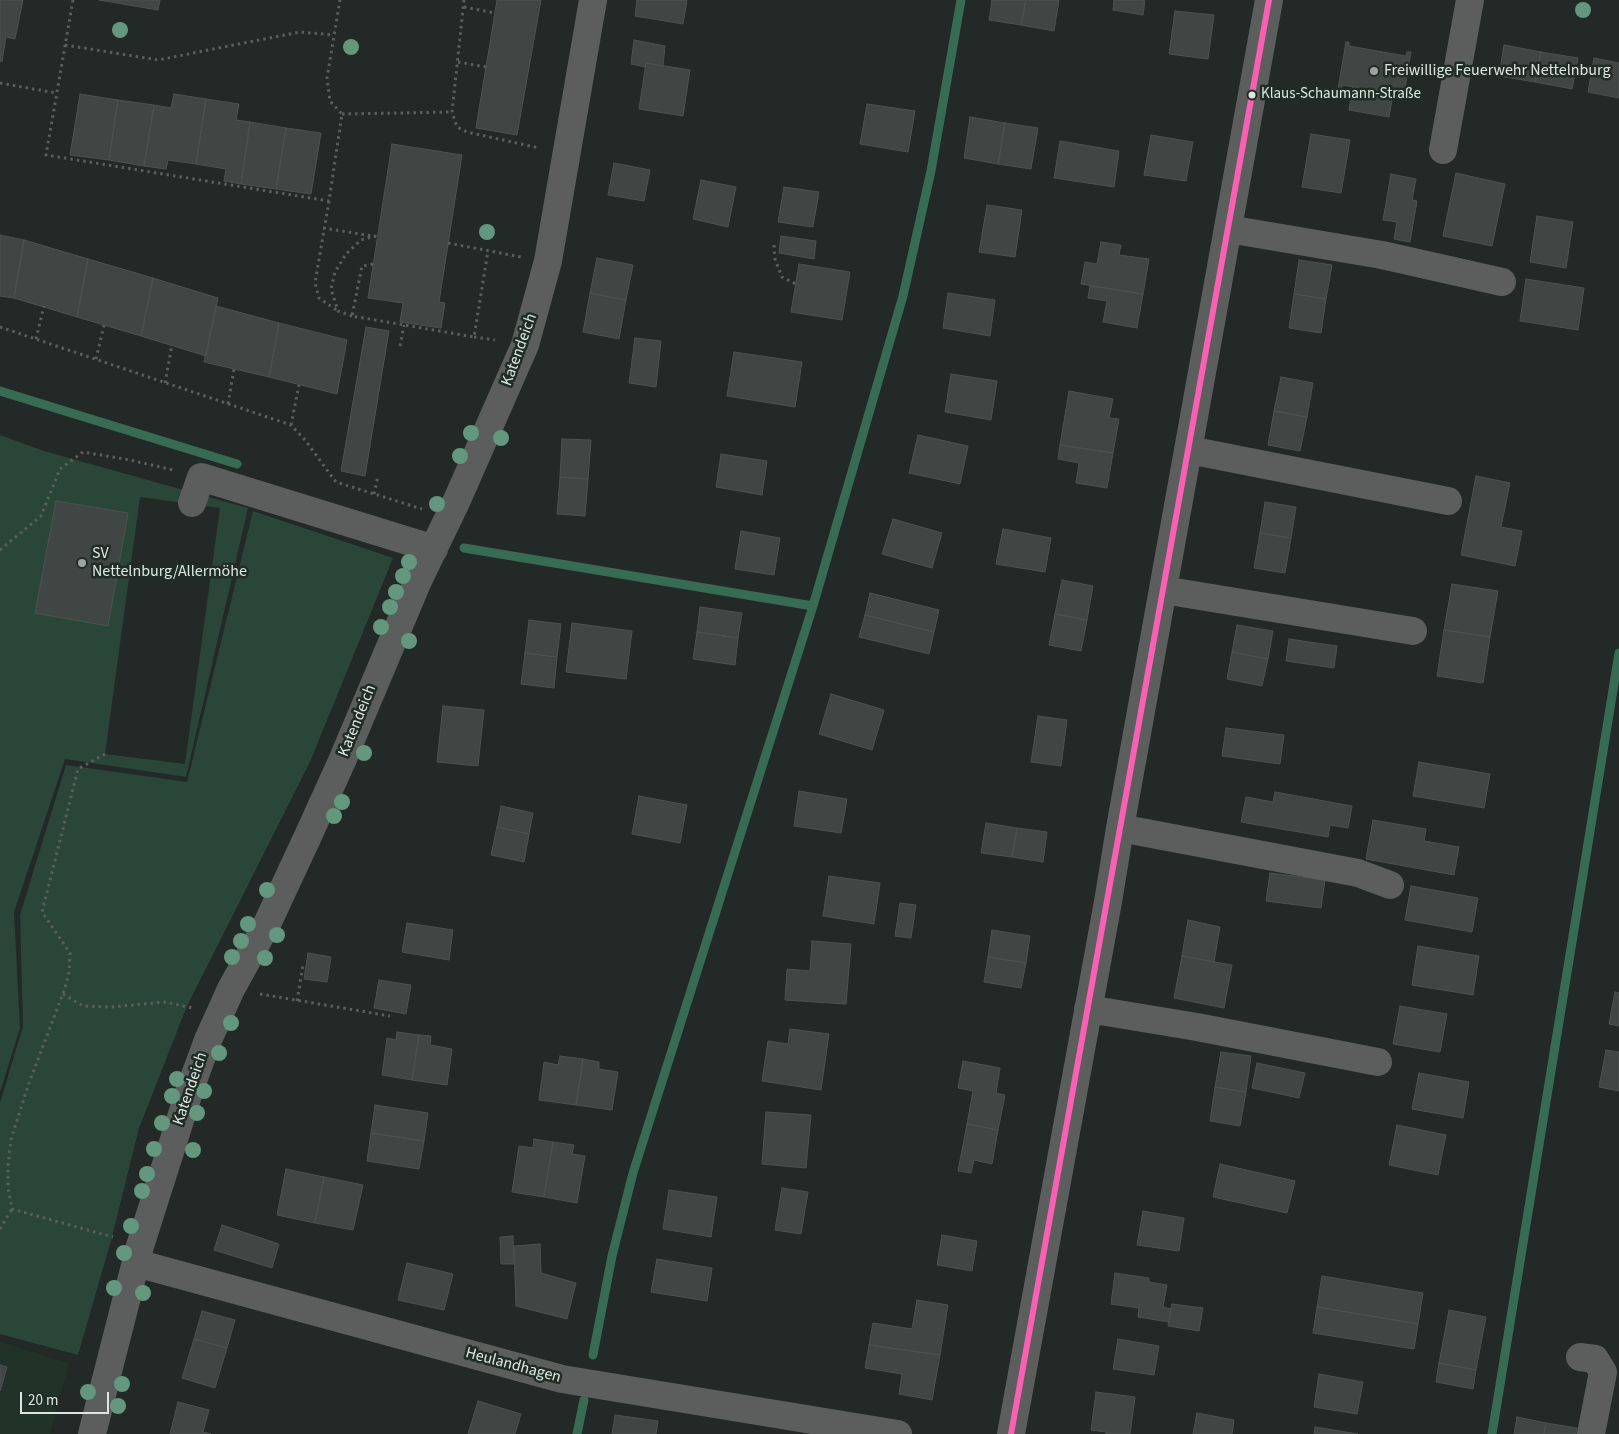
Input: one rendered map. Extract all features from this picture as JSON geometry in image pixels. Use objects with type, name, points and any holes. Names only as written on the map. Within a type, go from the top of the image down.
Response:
[{"type":"street","name":"Katendeich","points":[[92,1434],[140,1246],[190,1089],[208,1040],[231,989],[267,924],[308,836],[342,761],[379,671],[522,352],[548,261],[593,0]]},
{"type":"street","points":[[1011,1434],[1110,896],[1120,828],[1269,0]]},
{"type":"street","points":[[1443,150],[1470,0]]},
{"type":"street","points":[[1228,229],[1382,255],[1502,282]]},
{"type":"street","points":[[1188,450],[1448,500]]},
{"type":"street","points":[[192,503],[201,477],[434,549]]},
{"type":"street","points":[[1163,590],[1412,631]]},
{"type":"street","points":[[1120,828],[1349,871],[1390,885]]},
{"type":"street","points":[[1088,1009],[1197,1027],[1378,1062]]},
{"type":"street","name":"Heulandhagen","points":[[136,1263],[562,1379],[898,1434]]},
{"type":"street","points":[[1580,1357],[1595,1359],[1603,1372],[1591,1434]]},
{"type":"path","points":[[73,0],[46,155],[329,201]]},
{"type":"path","points":[[340,0],[326,78],[330,101],[342,114],[452,112]]},
{"type":"path","points":[[464,0],[452,112],[457,127],[467,132],[566,154]]},
{"type":"path","points":[[464,7],[495,13]]},
{"type":"path","points":[[65,45],[158,60],[300,32],[334,34]]},
{"type":"path","points":[[458,62],[486,67]]},
{"type":"path","points":[[0,83],[56,93]]},
{"type":"path","points":[[342,114],[315,284],[319,298],[338,311],[352,316],[474,337],[488,251]]},
{"type":"path","points":[[323,228],[375,236],[361,240],[346,254],[335,272],[332,290],[338,311]]},
{"type":"path","points":[[448,243],[548,261]]},
{"type":"path","points":[[774,245],[775,259],[782,277],[796,284]]},
{"type":"path","points":[[352,316],[362,266],[373,264]]},
{"type":"path","points":[[36,339],[44,306]]},
{"type":"path","points":[[96,359],[104,324]]},
{"type":"path","points":[[400,346],[404,325]]},
{"type":"path","points":[[0,326],[291,425],[305,440],[336,482],[449,517]]},
{"type":"path","points":[[165,383],[172,345]]},
{"type":"path","points":[[228,404],[234,369]]},
{"type":"path","points":[[291,425],[299,385]]},
{"type":"path","points":[[0,550],[41,516],[60,470],[83,452],[130,460],[201,477]]},
{"type":"path","points":[[374,494],[378,476]]},
{"type":"path","points":[[0,1229],[12,1209],[8,1188],[11,1139],[69,973],[70,953],[42,912],[78,769],[105,754]]},
{"type":"path","points":[[296,1001],[303,965]]},
{"type":"path","points":[[231,989],[390,1016]]},
{"type":"path","points":[[63,994],[84,1006],[111,1007],[166,1002],[191,1007],[218,1018]]},
{"type":"path","points":[[12,1209],[117,1239]]},
{"type":"shaded area","points":[[0,435],[44,451],[248,508],[186,777],[65,759],[14,912],[20,1028],[0,1092]],"holes":[[[140,497],[220,508],[185,764],[105,754]]]},
{"type":"shaded area","points":[[253,511],[393,558],[310,762],[187,1006],[139,1128],[112,1237],[78,1355],[0,1334],[0,1103],[23,1026],[20,915],[66,765],[187,782]]},
{"type":"shaded area","points":[[0,1342],[69,1363],[50,1434],[0,1434]]},
{"type":"building","points":[[0,0],[23,0],[15,39],[6,37],[2,62],[0,61]]},
{"type":"building","points":[[99,0],[160,0],[158,10]]},
{"type":"building","points":[[497,0],[541,0],[517,135],[476,128]]},
{"type":"building","points":[[637,0],[687,0],[683,24],[635,16]]},
{"type":"building","points":[[992,0],[1026,0],[1021,25],[989,20]]},
{"type":"building","points":[[1026,0],[1059,0],[1054,31],[1021,25]]},
{"type":"building","points":[[1114,0],[1145,0],[1143,15],[1113,10]]},
{"type":"building","points":[[1175,11],[1214,15],[1208,59],[1169,54]]},
{"type":"building","points":[[634,40],[665,46],[663,66],[646,63],[645,67],[631,64]]},
{"type":"building","name":"Freiwillige Feuerwehr Nettelnburg","points":[[1346,42],[1349,42],[1349,46],[1406,56],[1407,52],[1411,52],[1403,100],[1399,99],[1400,95],[1342,85],[1342,89],[1338,89]]},
{"type":"building","points":[[1504,45],[1541,52],[1535,82],[1499,76]]},
{"type":"building","points":[[1541,52],[1578,58],[1572,89],[1535,82]]},
{"type":"building","points":[[1594,58],[1619,63],[1619,98],[1588,92]]},
{"type":"building","points":[[646,63],[690,70],[683,116],[639,109]]},
{"type":"building","points":[[1353,87],[1393,94],[1389,117],[1349,110]]},
{"type":"building","points":[[80,94],[118,100],[109,160],[70,155]]},
{"type":"building","points":[[174,94],[206,99],[196,164],[168,160],[166,169],[144,166],[154,105],[171,108]]},
{"type":"building","points":[[206,99],[239,104],[236,120],[250,122],[241,184],[224,181],[226,169],[196,164]]},
{"type":"building","points":[[118,100],[154,105],[144,166],[109,160]]},
{"type":"building","points":[[867,104],[915,111],[908,152],[860,144]]},
{"type":"building","points":[[970,117],[1005,123],[998,164],[964,158]]},
{"type":"building","points":[[250,122],[286,128],[276,189],[241,184]]},
{"type":"building","points":[[1005,123],[1038,128],[1031,169],[998,164]]},
{"type":"building","points":[[286,128],[321,133],[311,194],[276,189]]},
{"type":"building","points":[[1311,134],[1350,140],[1341,193],[1302,187]]},
{"type":"building","points":[[1151,135],[1193,142],[1186,181],[1144,175]]},
{"type":"building","points":[[1060,141],[1119,151],[1114,187],[1054,178]]},
{"type":"building","points":[[392,144],[462,155],[439,302],[445,303],[441,328],[400,322],[403,303],[368,298]]},
{"type":"building","points":[[614,163],[650,170],[644,201],[608,195]]},
{"type":"building","points":[[1456,173],[1505,184],[1492,246],[1443,236]]},
{"type":"building","points":[[1391,174],[1416,179],[1412,200],[1417,201],[1410,242],[1394,239],[1397,222],[1383,220]]},
{"type":"building","points":[[701,180],[736,187],[728,227],[693,219]]},
{"type":"building","points":[[784,187],[819,192],[813,227],[778,222]]},
{"type":"building","points":[[987,205],[1022,210],[1015,257],[979,252]]},
{"type":"building","points":[[1537,216],[1573,222],[1566,268],[1530,262]]},
{"type":"building","points":[[0,235],[24,240],[14,298],[0,296]]},
{"type":"building","points":[[781,236],[816,241],[814,259],[779,253]]},
{"type":"building","points":[[24,240],[88,259],[77,317],[14,298]]},
{"type":"building","points":[[1101,242],[1121,245],[1119,255],[1149,259],[1143,294],[1081,284],[1085,262],[1097,264]]},
{"type":"building","points":[[597,258],[633,265],[626,300],[590,293]]},
{"type":"building","points":[[88,259],[153,278],[141,336],[77,317]]},
{"type":"building","points":[[1299,260],[1332,265],[1326,299],[1294,294]]},
{"type":"building","points":[[799,264],[850,272],[842,320],[791,312]]},
{"type":"building","points":[[153,278],[218,298],[206,356],[141,336]]},
{"type":"building","points":[[1526,279],[1584,288],[1578,330],[1520,321]]},
{"type":"building","points":[[1090,286],[1143,294],[1137,328],[1103,322],[1107,301],[1088,298]]},
{"type":"building","points":[[590,293],[626,300],[619,339],[583,332]]},
{"type":"building","points":[[948,293],[995,300],[990,336],[943,328]]},
{"type":"building","points":[[1294,294],[1326,299],[1321,333],[1289,328]]},
{"type":"building","points":[[216,306],[279,323],[269,377],[204,362]]},
{"type":"building","points":[[279,323],[347,340],[337,394],[269,377]]},
{"type":"building","points":[[366,327],[389,331],[365,476],[341,471]]},
{"type":"building","points":[[635,338],[661,341],[656,387],[629,383]]},
{"type":"building","points":[[734,352],[802,362],[795,407],[727,396]]},
{"type":"building","points":[[951,374],[997,381],[991,420],[945,412]]},
{"type":"building","points":[[1281,377],[1313,383],[1307,417],[1274,411]]},
{"type":"building","points":[[1069,391],[1113,399],[1109,418],[1119,419],[1113,453],[1060,445]]},
{"type":"building","points":[[1274,411],[1307,417],[1300,451],[1268,445]]},
{"type":"building","points":[[918,435],[968,446],[960,484],[909,473]]},
{"type":"building","points":[[562,439],[591,440],[588,479],[560,477]]},
{"type":"building","points":[[1060,445],[1113,453],[1107,488],[1076,483],[1079,463],[1058,459]]},
{"type":"building","points":[[721,454],[767,461],[762,495],[716,487]]},
{"type":"building","points":[[1476,476],[1510,483],[1501,527],[1522,531],[1515,566],[1461,555]]},
{"type":"building","points":[[560,477],[588,479],[585,516],[557,514]]},
{"type":"building","name":"SV Nettelnburg/Allermöhe","points":[[56,501],[128,513],[108,626],[35,613]]},
{"type":"building","points":[[1265,502],[1296,507],[1291,538],[1260,533]]},
{"type":"building","points":[[893,519],[942,533],[932,568],[882,554]]},
{"type":"building","points":[[1003,529],[1051,538],[1045,572],[996,564]]},
{"type":"building","points":[[741,531],[780,538],[774,575],[735,569]]},
{"type":"building","points":[[1260,533],[1291,538],[1285,573],[1254,568]]},
{"type":"building","points":[[1062,580],[1093,586],[1087,620],[1055,614]]},
{"type":"building","points":[[1452,584],[1498,591],[1490,637],[1444,630]]},
{"type":"building","points":[[870,593],[939,610],[934,632],[865,615]]},
{"type":"building","points":[[700,607],[742,613],[738,638],[697,632]]},
{"type":"building","points":[[1055,614],[1087,620],[1081,651],[1049,645]]},
{"type":"building","points":[[865,615],[934,632],[929,654],[859,637]]},
{"type":"building","points":[[529,620],[561,624],[557,657],[525,653]]},
{"type":"building","points":[[572,623],[632,631],[626,679],[566,672]]},
{"type":"building","points":[[1237,625],[1273,631],[1268,659],[1232,652]]},
{"type":"building","points":[[1444,630],[1490,637],[1483,683],[1437,676]]},
{"type":"building","points":[[697,632],[738,638],[735,665],[693,659]]},
{"type":"building","points":[[1289,639],[1337,646],[1334,668],[1286,661]]},
{"type":"building","points":[[1232,652],[1268,659],[1262,686],[1227,679]]},
{"type":"building","points":[[525,653],[557,657],[554,688],[521,684]]},
{"type":"building","points":[[831,694],[884,710],[872,750],[819,734]]},
{"type":"building","points":[[443,706],[484,710],[478,766],[437,762]]},
{"type":"building","points":[[1038,716],[1067,720],[1061,766],[1031,762]]},
{"type":"building","points":[[1226,728],[1284,735],[1280,764],[1222,756]]},
{"type":"building","points":[[1419,762],[1490,774],[1484,808],[1413,796]]},
{"type":"building","points":[[799,791],[847,799],[841,833],[794,826]]},
{"type":"building","points":[[1275,792],[1352,806],[1348,828],[1330,825],[1328,837],[1241,822],[1246,797],[1273,802]]},
{"type":"building","points":[[639,796],[687,805],[680,843],[632,834]]},
{"type":"building","points":[[501,806],[533,813],[529,834],[497,827]]},
{"type":"building","points":[[1373,820],[1426,829],[1424,841],[1459,847],[1454,875],[1366,859]]},
{"type":"building","points":[[986,823],[1017,828],[1012,857],[981,853]]},
{"type":"building","points":[[497,827],[529,834],[524,862],[491,855]]},
{"type":"building","points":[[1017,828],[1047,832],[1043,862],[1012,857]]},
{"type":"building","points":[[1270,873],[1325,880],[1321,908],[1266,901]]},
{"type":"building","points":[[829,876],[880,883],[874,924],[823,916]]},
{"type":"building","points":[[1411,886],[1478,898],[1472,932],[1405,920]]},
{"type":"building","points":[[900,903],[916,905],[911,938],[895,936]]},
{"type":"building","points":[[1188,920],[1220,927],[1214,962],[1182,956]]},
{"type":"building","points":[[407,923],[453,930],[449,960],[402,952]]},
{"type":"building","points":[[992,930],[1030,936],[1026,963],[988,957]]},
{"type":"building","points":[[812,941],[851,944],[846,1004],[785,1000],[787,969],[810,971]]},
{"type":"building","points":[[1418,946],[1479,956],[1473,995],[1412,985]]},
{"type":"building","points":[[308,953],[331,957],[327,982],[304,979]]},
{"type":"building","points":[[1182,956],[1232,965],[1224,1008],[1174,998]]},
{"type":"building","points":[[988,957],[1026,963],[1021,988],[984,982]]},
{"type":"building","points":[[379,980],[411,985],[406,1014],[374,1008]]},
{"type":"building","points":[[1615,992],[1619,993],[1619,1026],[1609,1024]]},
{"type":"building","points":[[1400,1006],[1447,1014],[1440,1052],[1393,1044]]},
{"type":"building","points":[[790,1029],[829,1034],[821,1090],[762,1081],[768,1041],[788,1044]]},
{"type":"building","points":[[397,1032],[419,1035],[412,1080],[382,1075],[387,1038],[396,1040]]},
{"type":"building","points":[[419,1035],[431,1036],[430,1045],[452,1049],[447,1085],[412,1080]]},
{"type":"building","points":[[1606,1050],[1619,1052],[1619,1091],[1599,1087]]},
{"type":"building","points":[[1221,1052],[1251,1056],[1246,1092],[1215,1087]]},
{"type":"building","points":[[560,1056],[583,1059],[576,1105],[539,1100],[544,1062],[558,1065]]},
{"type":"building","points":[[583,1059],[599,1062],[599,1069],[618,1072],[612,1110],[576,1105]]},
{"type":"building","points":[[963,1061],[1000,1068],[996,1093],[1005,1095],[998,1130],[967,1124],[973,1091],[958,1088]]},
{"type":"building","points":[[1257,1063],[1305,1073],[1299,1098],[1252,1088]]},
{"type":"building","points":[[1419,1073],[1469,1082],[1463,1118],[1412,1109]]},
{"type":"building","points":[[1215,1087],[1246,1092],[1240,1126],[1210,1121]]},
{"type":"building","points":[[375,1105],[428,1113],[424,1141],[371,1133]]},
{"type":"building","points":[[766,1112],[811,1115],[806,1168],[762,1164]]},
{"type":"building","points":[[967,1124],[998,1130],[992,1164],[974,1160],[971,1173],[958,1171]]},
{"type":"building","points":[[1397,1125],[1446,1135],[1438,1175],[1389,1165]]},
{"type":"building","points":[[371,1133],[424,1141],[419,1169],[367,1161]]},
{"type":"building","points":[[534,1139],[553,1142],[544,1197],[512,1192],[519,1146],[533,1148]]},
{"type":"building","points":[[553,1142],[574,1145],[572,1154],[585,1156],[577,1203],[544,1197]]},
{"type":"building","points":[[1220,1164],[1295,1181],[1287,1213],[1213,1197]]},
{"type":"building","points":[[286,1169],[324,1177],[315,1223],[277,1215]]},
{"type":"building","points":[[324,1177],[363,1185],[353,1230],[315,1223]]},
{"type":"building","points":[[782,1188],[808,1192],[801,1234],[775,1230]]},
{"type":"building","points":[[669,1190],[717,1197],[711,1237],[663,1229]]},
{"type":"building","points":[[1143,1211],[1184,1218],[1179,1251],[1137,1245]]},
{"type":"building","points":[[222,1225],[279,1244],[272,1268],[214,1250]]},
{"type":"building","points":[[942,1235],[977,1241],[972,1271],[937,1265]]},
{"type":"building","points":[[513,1236],[514,1264],[501,1264],[500,1237]]},
{"type":"building","points":[[540,1244],[541,1273],[576,1283],[567,1319],[516,1306],[514,1246]]},
{"type":"building","points":[[657,1259],[712,1268],[707,1301],[651,1292]]},
{"type":"building","points":[[407,1263],[453,1274],[444,1310],[398,1300]]},
{"type":"building","points":[[1115,1273],[1149,1278],[1149,1282],[1167,1285],[1163,1307],[1171,1309],[1169,1322],[1138,1317],[1139,1308],[1111,1304]]},
{"type":"building","points":[[1322,1276],[1423,1293],[1418,1324],[1317,1307]]},
{"type":"building","points":[[917,1300],[948,1305],[940,1355],[869,1345],[873,1323],[912,1329]]},
{"type":"building","points":[[1172,1304],[1203,1308],[1199,1331],[1168,1326]]},
{"type":"building","points":[[1317,1307],[1418,1324],[1414,1349],[1313,1333]]},
{"type":"building","points":[[1449,1310],[1486,1317],[1476,1370],[1439,1363]]},
{"type":"building","points":[[202,1311],[235,1320],[227,1348],[194,1339]]},
{"type":"building","points":[[194,1339],[227,1348],[215,1388],[182,1378]]},
{"type":"building","points":[[1118,1339],[1159,1346],[1154,1375],[1113,1369]]},
{"type":"building","points":[[869,1345],[940,1355],[932,1400],[899,1394],[902,1374],[865,1368]]},
{"type":"building","points":[[1439,1363],[1476,1370],[1473,1389],[1436,1382]]},
{"type":"building","points":[[0,1365],[7,1367],[0,1391]]},
{"type":"building","points":[[1319,1374],[1363,1382],[1357,1414],[1314,1407]]},
{"type":"building","points":[[1096,1392],[1135,1397],[1130,1434],[1106,1434],[1106,1432],[1091,1430]]},
{"type":"building","points":[[478,1401],[521,1414],[515,1434],[468,1434]]},
{"type":"building","points":[[178,1402],[209,1410],[203,1432],[211,1434],[170,1434]]},
{"type":"building","points":[[1197,1413],[1234,1420],[1232,1434],[1193,1434]]},
{"type":"building","points":[[615,1415],[658,1421],[656,1434],[612,1434]]},
{"type":"building","points":[[1517,1417],[1546,1423],[1544,1434],[1514,1434]]},
{"type":"building","points":[[1546,1423],[1577,1428],[1576,1434],[1544,1434]]},
{"type":"building","points":[[1315,1427],[1358,1434],[1314,1434]]},
{"type":"waterway","points":[[593,1355],[612,1256],[633,1173],[813,606],[903,296],[931,171],[961,0]]},
{"type":"waterway","points":[[0,391],[237,464]]},
{"type":"waterway","points":[[464,548],[813,606]]},
{"type":"waterway","points":[[1492,1434],[1619,653]]},
{"type":"waterway","points":[[577,1434],[584,1400]]},
{"type":"transit line","points":[[1011,1434],[1269,0]]},
{"type":"place","name":"Freiwillige Feuerwehr Nettelnburg","points":[[1374,71]]},
{"type":"place","name":"Klaus-Schaumann-Straße","points":[[1252,95]]},
{"type":"place","name":"SV Nettelnburg/Allermöhe","points":[[82,563]]}]
